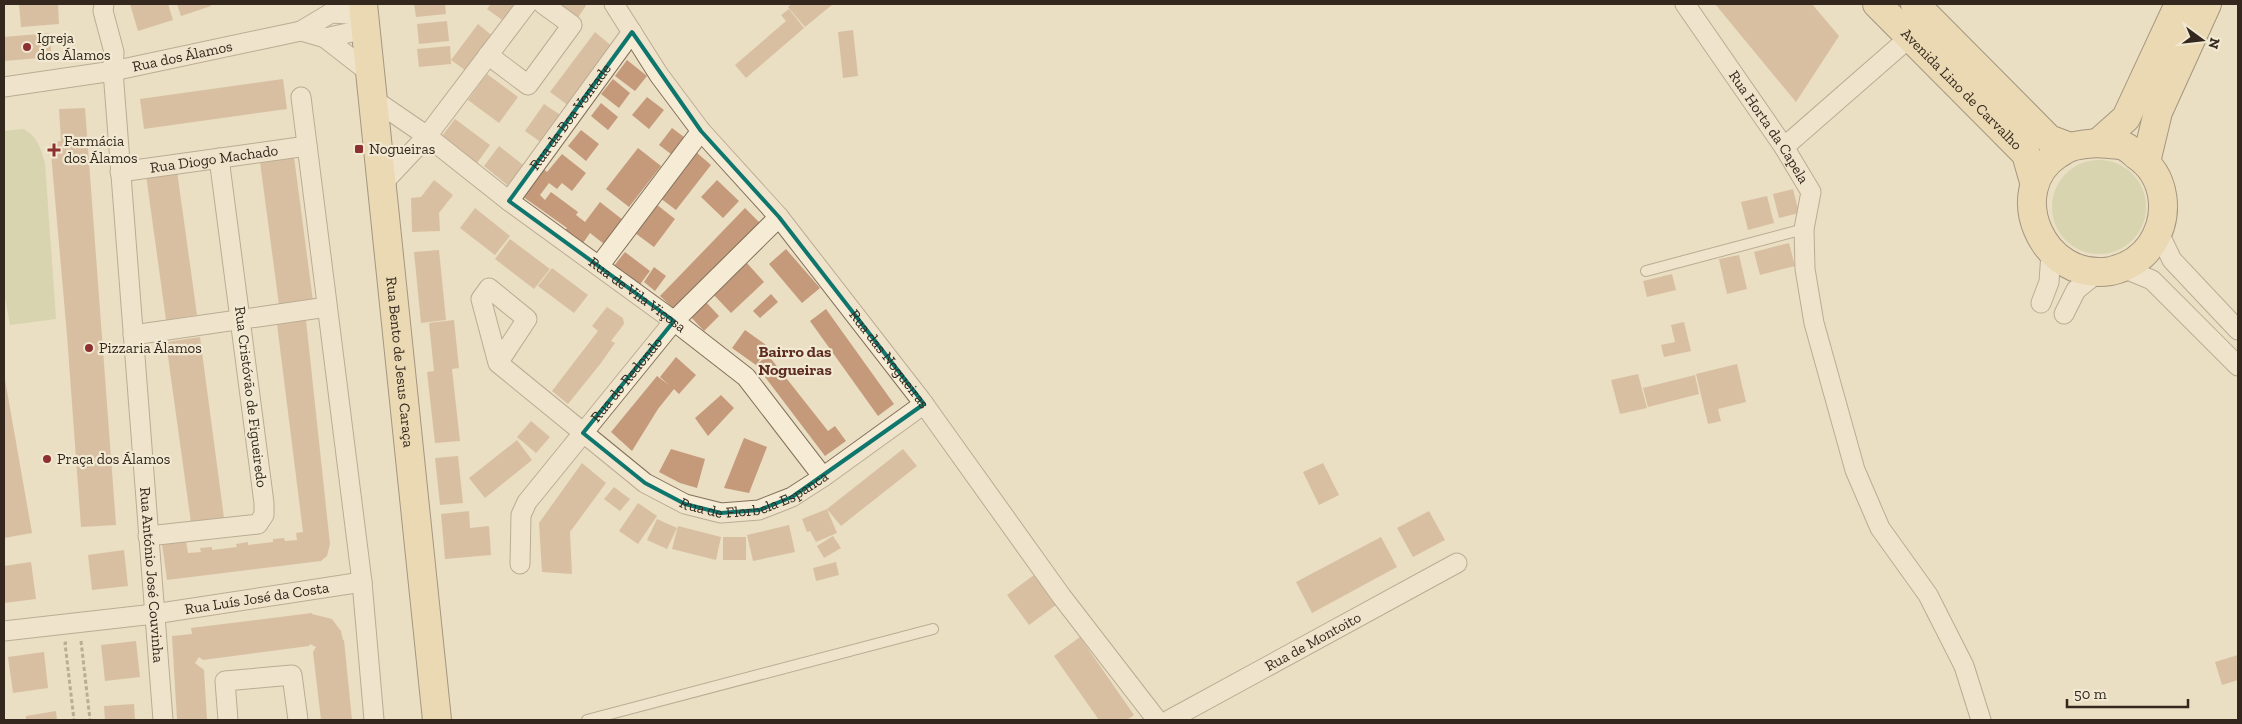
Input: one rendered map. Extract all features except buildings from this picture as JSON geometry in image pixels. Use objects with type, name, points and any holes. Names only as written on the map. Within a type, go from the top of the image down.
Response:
[{"type":"main road","name":"Avenida Lino de Carvalho","points":[[1877,4],[2026,154],[2034,182]]},
{"type":"main road","name":"Avenida Lino de Carvalho","points":[[1916,4],[2049,140],[2070,147]]},
{"type":"main road","points":[[2098,143],[2126,118],[2179,4]]},
{"type":"main road","points":[[2146,162],[2158,112],[2207,4]]},
{"type":"main road","name":"Rua Bento de Jesus Caraça","points":[[364,12],[437,720]]},
{"type":"main road","points":[[2098,143],[2125,147],[2146,162],[2160,183],[2164,208],[2159,233],[2144,254],[2110,271],[2072,268],[2051,253],[2038,231],[2033,206],[2034,182],[2049,161],[2070,147],[2098,143]]},
{"type":"street","name":"Rua António José Couvinha","points":[[104,4],[103,11],[114,52],[113,72],[120,172],[162,720]]},
{"type":"street","points":[[382,184],[427,136],[527,4]]},
{"type":"street","points":[[488,55],[528,84],[572,25],[543,4]]},
{"type":"street","name":"Rua das Nogueiras","points":[[614,4],[659,75],[701,131],[779,217],[924,404],[1062,596],[1157,720]]},
{"type":"street","name":"Rua Horta da Capela","points":[[1685,4],[1784,146],[1811,192],[1804,229],[1805,269],[1814,323],[1858,479],[1880,528],[1928,595],[1964,666],[1981,720]]},
{"type":"street","points":[[301,31],[335,8],[350,14],[364,12]]},
{"type":"street","points":[[301,31],[325,38],[352,32],[364,12]]},
{"type":"street","name":"Rua dos Álamos","points":[[4,87],[113,72],[301,31]]},
{"type":"street","name":"Rua da Boa Vontade","points":[[509,201],[632,32]]},
{"type":"street","points":[[1784,146],[1910,37]]},
{"type":"street","name":"Rua de Vila Viçosa","points":[[325,38],[371,86],[427,136],[509,201],[674,321],[746,377],[823,477]]},
{"type":"street","points":[[302,97],[362,582],[374,720]]},
{"type":"street","points":[[599,266],[701,131]]},
{"type":"street","name":"Rua Diogo Machado","points":[[120,172],[307,146]]},
{"type":"street","name":"Rua Cristóvão de Figueiredo","points":[[148,536],[258,524],[264,515],[264,502],[241,319],[219,158]]},
{"type":"street","name":"Rua do Redondo","points":[[520,564],[520,528],[524,508],[674,321],[779,217]]},
{"type":"street","points":[[2159,233],[2172,260],[2238,330]]},
{"type":"street","points":[[2041,303],[2049,282],[2051,253]]},
{"type":"street","points":[[2064,314],[2076,290],[2110,271],[2152,280],[2238,366]]},
{"type":"street","points":[[133,335],[327,308]]},
{"type":"street","name":"Rua de Florbela Espanca","points":[[498,364],[646,483],[685,504],[721,513],[759,510],[792,497],[823,477],[924,404]]},
{"type":"street","name":"Rua de Montoito","points":[[1169,720],[1457,563]]},
{"type":"street","name":"Rua Luís José da Costa","points":[[4,631],[154,614],[362,582]]},
{"type":"street","points":[[228,720],[225,681],[292,674],[298,720]]},
{"type":"lane","points":[[1646,271],[1804,229]]},
{"type":"lane","points":[[587,720],[932,629]]},
{"type":"path","points":[[75,642],[82,640],[90,720]]},
{"type":"path","points":[[70,642],[65,643],[74,720]]},
{"type":"highlighted area","points":[[632,32],[701,131],[779,217],[924,404],[792,497],[759,510],[721,513],[685,504],[645,483],[583,433],[674,321],[509,201]]},
{"type":"green space","points":[[24,129],[36,140],[45,164],[56,319],[10,325],[4,292],[4,131]]},
{"type":"green space","points":[[2099,160],[2117,164],[2132,174],[2142,189],[2146,207],[2142,225],[2132,240],[2117,250],[2099,254],[2081,250],[2066,240],[2056,225],[2052,207],[2056,189],[2066,174],[2081,164]]},
{"type":"place","name":"Igreja dos Álamos","points":[[27,47]]},
{"type":"place","name":"Nogueiras","points":[[359,149]]},
{"type":"place","name":"Farmácia dos Álamos","points":[[54,150]]},
{"type":"place","name":"Pizzaria Álamos","points":[[89,348]]},
{"type":"place","name":"Praça dos Álamos","points":[[47,459]]},
{"type":"district","name":"Bairro das Nogueiras","points":[[795,360]]}]
